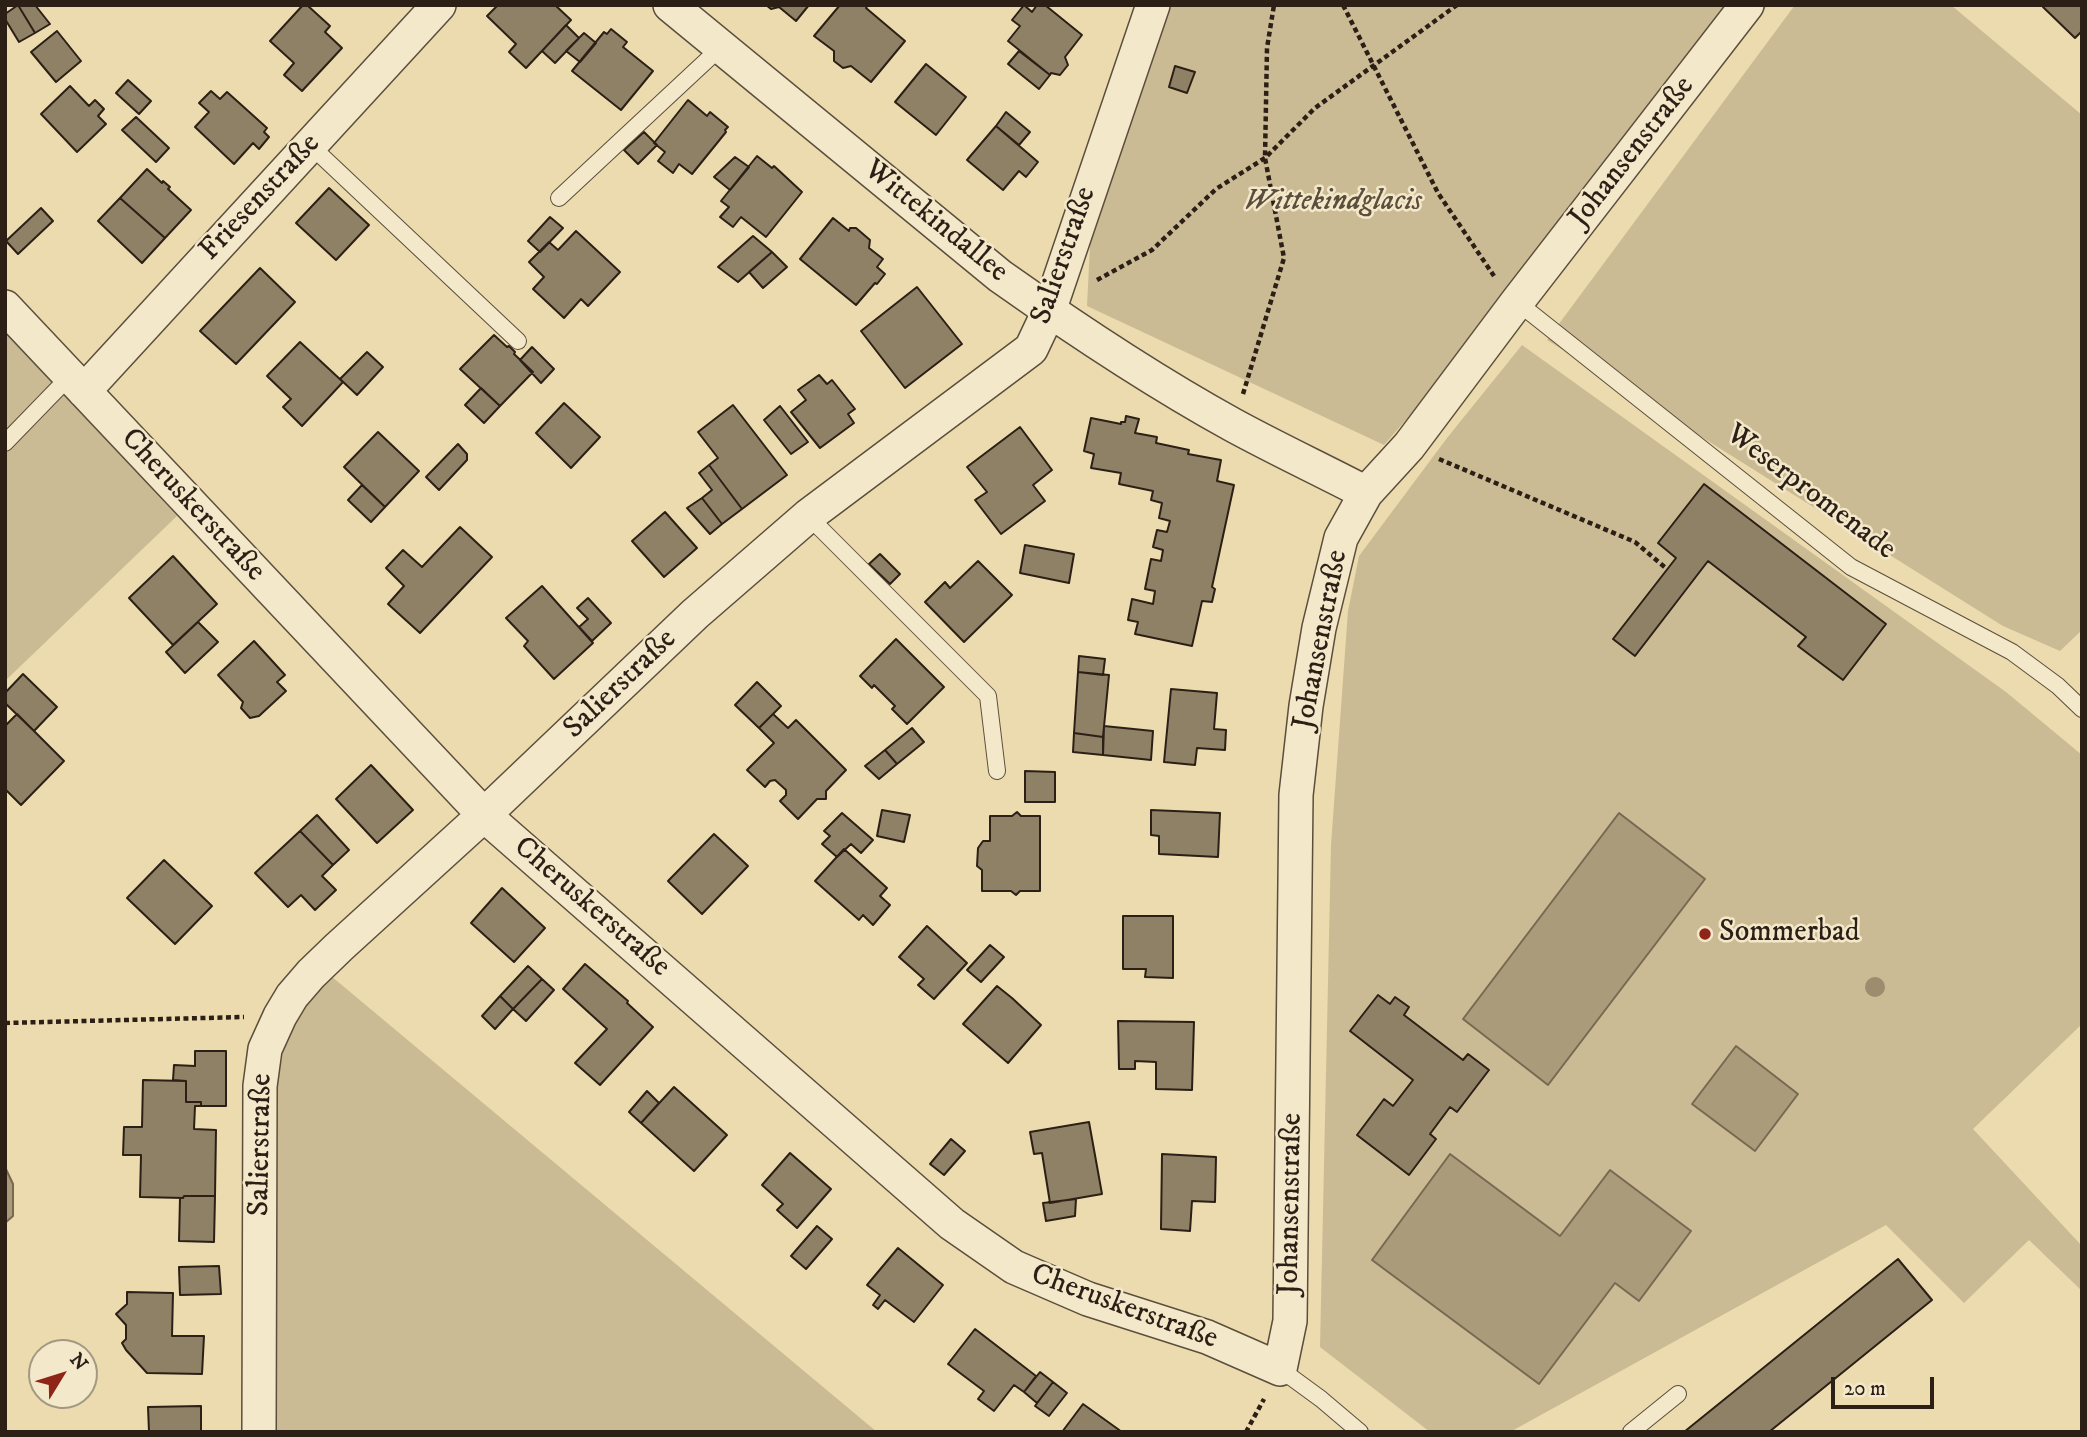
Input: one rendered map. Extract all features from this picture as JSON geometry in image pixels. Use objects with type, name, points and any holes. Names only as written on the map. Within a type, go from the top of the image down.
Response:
[{"type":"street","name":"Friesenstraße","points":[[77,383],[310,145],[439,5]]},
{"type":"street","name":"Wittekindallee","points":[[670,5],[1000,276],[1049,311],[1233,425],[1366,493]]},
{"type":"street","name":"Salierstraße","points":[[259,1432],[260,1086],[265,1049],[292,996],[311,974],[484,816],[695,614],[808,516],[1031,349],[1049,311],[1153,5]]},
{"type":"street","name":"Johansenstraße","points":[[1280,1369],[1290,1321],[1296,795],[1306,706],[1319,628],[1340,538],[1366,493],[1409,446],[1747,5]]},
{"type":"street","name":"Cheruskerstraße","points":[[5,307],[484,816],[952,1224],[1014,1267],[1088,1299],[1207,1337],[1280,1369]]},
{"type":"lane","points":[[559,198],[720,48]]},
{"type":"lane","points":[[310,145],[518,341]]},
{"type":"lane","name":"Weserpromenade","points":[[1517,302],[1851,566],[2012,652],[2082,709]]},
{"type":"lane","points":[[5,443],[77,383]]},
{"type":"lane","points":[[808,516],[988,696],[997,771]]},
{"type":"lane","points":[[1280,1369],[1360,1432]]},
{"type":"lane","points":[[1631,1432],[1678,1394]]},
{"type":"path","points":[[1233,425],[1284,258],[1265,158],[1267,48],[1274,5]]},
{"type":"path","points":[[1343,5],[1438,193],[1503,291],[1517,302]]},
{"type":"path","points":[[1049,311],[1152,250],[1216,188],[1265,158],[1315,108],[1457,5]]},
{"type":"path","points":[[1458,468],[1635,542],[1667,569]]},
{"type":"path","points":[[5,1023],[280,1016]]},
{"type":"green space","name":"Wittekindglacis","points":[[1168,5],[1768,5],[1384,445],[1087,306],[1091,225]]},
{"type":"green space","points":[[1795,5],[1951,5],[2082,115],[2082,630],[2060,651],[2003,626],[1547,340]]},
{"type":"green space","points":[[5,331],[177,516],[5,681]]},
{"type":"green space","name":"Sommerbad","points":[[1522,345],[2006,692],[2082,755],[2082,1024],[1973,1129],[2082,1246],[2082,1291],[2029,1240],[1964,1303],[1886,1225],[1510,1432],[1430,1432],[1320,1347],[1331,845],[1348,611],[1359,556],[1447,438]]},
{"type":"green space","points":[[325,971],[877,1432],[273,1432],[273,1039]]},
{"type":"shaded area","points":[[1619,813],[1705,879],[1548,1085],[1463,1019]]},
{"type":"shaded area","points":[[1736,1046],[1798,1094],[1755,1151],[1692,1104]]},
{"type":"shaded area","points":[[1450,1154],[1560,1236],[1610,1170],[1691,1231],[1639,1301],[1615,1283],[1539,1384],[1372,1260]]},
{"type":"shaded area","points":[[5,1167],[13,1184],[13,1216],[5,1223]]},
{"type":"building","points":[[18,5],[35,5],[50,24],[35,33]]},
{"type":"building","points":[[18,5],[35,33],[19,42],[5,19],[5,14]]},
{"type":"building","points":[[303,5],[307,5],[330,26],[325,32],[342,48],[302,91],[284,75],[294,63],[270,41]]},
{"type":"building","points":[[498,5],[555,5],[571,20],[526,68],[509,52],[516,44],[487,16]]},
{"type":"building","points":[[766,5],[809,5],[796,21],[779,7],[771,9]]},
{"type":"building","points":[[840,5],[868,5],[866,8],[905,41],[871,82],[851,66],[843,68],[834,61],[834,51],[814,36]]},
{"type":"building","points":[[1024,5],[1032,12],[1037,5],[1045,5],[1082,35],[1065,57],[1068,65],[1060,75],[1050,75],[1008,41],[1020,26],[1012,20]]},
{"type":"building","points":[[2044,5],[2082,5],[2082,31],[2075,38]]},
{"type":"building","points":[[566,25],[579,38],[555,63],[542,51]]},
{"type":"building","points":[[611,29],[627,42],[623,47],[653,71],[621,110],[572,71],[604,32],[607,34]]},
{"type":"building","points":[[57,31],[81,61],[56,82],[31,52]]},
{"type":"building","points":[[584,33],[596,43],[580,62],[566,51]]},
{"type":"building","points":[[1019,51],[1050,75],[1039,89],[1008,64]]},
{"type":"building","points":[[926,64],[966,97],[936,135],[895,102]]},
{"type":"building","points":[[1175,66],[1195,72],[1187,93],[1169,87]]},
{"type":"building","points":[[128,80],[151,101],[139,114],[116,93]]},
{"type":"building","points":[[70,86],[89,106],[95,100],[104,109],[98,116],[106,124],[77,152],[41,114]]},
{"type":"building","points":[[211,91],[220,99],[227,92],[267,128],[264,132],[269,137],[259,149],[253,143],[234,164],[195,127],[209,112],[199,103]]},
{"type":"building","points":[[688,100],[707,116],[710,112],[728,127],[692,174],[679,164],[673,173],[658,161],[665,152],[654,143]]},
{"type":"building","points":[[1006,112],[1030,132],[1019,145],[996,126]]},
{"type":"building","points":[[136,117],[169,148],[156,162],[122,130]]},
{"type":"building","points":[[996,126],[1038,162],[1026,177],[1019,171],[1003,190],[967,160]]},
{"type":"building","points":[[644,132],[657,145],[638,164],[624,150]]},
{"type":"building","points":[[757,156],[772,168],[774,166],[802,192],[766,237],[741,217],[733,227],[720,217],[729,207],[721,201]]},
{"type":"building","points":[[735,157],[749,167],[730,190],[714,177]]},
{"type":"building","points":[[147,169],[170,187],[168,189],[191,210],[165,238],[120,198]]},
{"type":"building","points":[[329,188],[369,225],[336,260],[296,223]]},
{"type":"building","points":[[120,198],[165,238],[142,263],[98,221]]},
{"type":"building","points":[[41,208],[53,221],[18,254],[6,241]]},
{"type":"building","points":[[550,217],[563,228],[540,252],[528,241]]},
{"type":"building","points":[[833,218],[849,231],[850,228],[856,228],[870,240],[869,248],[883,259],[877,267],[885,274],[856,305],[800,259]]},
{"type":"building","points":[[576,231],[620,272],[588,306],[581,299],[564,318],[533,289],[544,277],[529,262],[549,242],[558,250]]},
{"type":"building","points":[[753,236],[772,252],[738,282],[718,267]]},
{"type":"building","points":[[772,252],[787,267],[763,288],[749,272]]},
{"type":"building","points":[[260,268],[295,302],[236,364],[200,331]]},
{"type":"building","points":[[917,287],[962,344],[905,388],[861,331]]},
{"type":"building","points":[[494,335],[509,346],[533,372],[500,406],[460,369]]},
{"type":"building","points":[[300,342],[343,382],[302,426],[283,407],[291,399],[267,376]]},
{"type":"building","points":[[532,347],[554,369],[541,383],[520,360]]},
{"type":"building","points":[[367,352],[383,367],[357,395],[340,379]]},
{"type":"building","points":[[819,375],[827,384],[832,380],[855,409],[848,414],[854,423],[820,448],[791,412],[806,400],[798,390]]},
{"type":"building","points":[[481,388],[500,406],[484,423],[465,405]]},
{"type":"building","points":[[564,403],[600,437],[571,468],[536,433]]},
{"type":"building","points":[[733,405],[787,475],[742,509],[709,465],[718,458],[698,432]]},
{"type":"building","points":[[780,406],[808,442],[791,454],[764,420]]},
{"type":"building","points":[[1126,416],[1139,419],[1135,433],[1157,437],[1156,443],[1189,450],[1188,454],[1221,460],[1217,481],[1234,485],[1212,587],[1215,589],[1212,602],[1202,601],[1192,646],[1135,634],[1138,622],[1128,620],[1132,599],[1153,604],[1155,591],[1145,589],[1151,559],[1161,561],[1163,550],[1153,547],[1157,530],[1167,532],[1170,521],[1159,518],[1162,503],[1151,500],[1153,491],[1119,484],[1121,473],[1091,468],[1094,454],[1084,451],[1091,418],[1121,424],[1125,422]]},
{"type":"building","points":[[1020,427],[1052,470],[1033,485],[1045,501],[1001,534],[975,500],[987,492],[967,467]]},
{"type":"building","points":[[378,432],[419,471],[385,507],[344,467]]},
{"type":"building","points":[[458,444],[467,454],[467,460],[439,490],[426,477]]},
{"type":"building","points":[[709,465],[742,509],[722,524],[702,498],[712,490],[699,473]]},
{"type":"building","points":[[1704,484],[1886,624],[1843,680],[1798,646],[1806,637],[1708,561],[1635,656],[1613,639],[1676,558],[1658,543]]},
{"type":"building","points":[[362,485],[385,507],[371,522],[348,500]]},
{"type":"building","points":[[702,498],[722,524],[710,534],[687,508]]},
{"type":"building","points":[[665,512],[697,548],[664,577],[632,541]]},
{"type":"building","points":[[460,527],[492,557],[420,633],[388,604],[404,586],[386,568],[403,550],[422,567]]},
{"type":"building","points":[[1025,545],[1074,554],[1069,583],[1020,573]]},
{"type":"building","points":[[880,554],[900,574],[890,584],[869,564]]},
{"type":"building","points":[[173,556],[217,604],[173,645],[129,598]]},
{"type":"building","points":[[978,561],[1012,595],[964,642],[925,602],[945,582],[950,588]]},
{"type":"building","points":[[542,586],[593,643],[554,679],[524,646],[528,641],[506,618]]},
{"type":"building","points":[[588,598],[611,623],[592,641],[579,627],[588,619],[577,608]]},
{"type":"building","points":[[198,622],[218,642],[185,673],[166,652]]},
{"type":"building","points":[[896,639],[944,687],[907,724],[892,709],[895,706],[874,685],[872,688],[860,676]]},
{"type":"building","points":[[254,641],[285,675],[277,682],[286,691],[259,716],[250,718],[241,708],[243,702],[218,675]]},
{"type":"building","points":[[1079,656],[1105,659],[1103,675],[1078,672]]},
{"type":"building","points":[[1078,672],[1109,675],[1103,737],[1074,733]]},
{"type":"building","points":[[23,674],[57,707],[34,731],[5,703],[5,693]]},
{"type":"building","points":[[757,682],[781,706],[759,728],[735,705]]},
{"type":"building","points":[[1171,689],[1217,693],[1214,729],[1226,730],[1225,750],[1197,748],[1195,765],[1164,762]]},
{"type":"building","points":[[17,714],[64,761],[21,805],[5,789],[5,726]]},
{"type":"building","points":[[773,714],[788,728],[796,720],[846,770],[826,791],[826,799],[817,799],[798,819],[780,801],[786,795],[786,790],[775,780],[765,787],[747,770],[774,743],[759,728]]},
{"type":"building","points":[[1104,726],[1153,731],[1151,760],[1103,755]]},
{"type":"building","points":[[912,728],[924,742],[897,764],[885,750]]},
{"type":"building","points":[[1074,733],[1103,737],[1103,755],[1073,752]]},
{"type":"building","points":[[885,750],[897,764],[879,779],[865,766]]},
{"type":"building","points":[[371,765],[413,810],[377,843],[336,799]]},
{"type":"building","points":[[1025,771],[1055,772],[1055,802],[1025,802]]},
{"type":"building","points":[[882,810],[910,815],[904,842],[877,836]]},
{"type":"building","points":[[1151,810],[1220,813],[1218,857],[1159,854],[1159,836],[1151,835]]},
{"type":"building","points":[[1017,812],[1021,816],[1040,816],[1040,891],[1020,891],[1016,895],[1011,891],[982,891],[982,870],[977,866],[978,848],[983,841],[990,841],[990,816],[1012,816]]},
{"type":"building","points":[[842,813],[873,840],[861,853],[851,844],[837,857],[822,844],[830,836],[824,831]]},
{"type":"building","points":[[317,815],[349,850],[333,865],[300,831]]},
{"type":"building","points":[[300,831],[333,865],[322,876],[336,890],[315,910],[301,895],[288,907],[255,873]]},
{"type":"building","points":[[714,834],[748,866],[702,914],[668,881]]},
{"type":"building","points":[[844,849],[887,888],[880,896],[890,905],[873,925],[863,915],[859,920],[815,881]]},
{"type":"building","points":[[164,860],[212,906],[175,944],[127,898]]},
{"type":"building","points":[[502,888],[545,928],[514,962],[471,923]]},
{"type":"building","points":[[1123,916],[1173,916],[1173,978],[1145,977],[1146,969],[1123,969]]},
{"type":"building","points":[[927,926],[967,963],[934,999],[918,985],[924,979],[899,957]]},
{"type":"building","points":[[990,945],[1004,957],[981,982],[967,970]]},
{"type":"building","points":[[585,964],[653,1027],[600,1085],[575,1063],[607,1029],[563,989]]},
{"type":"building","points":[[528,966],[542,979],[513,1009],[500,996]]},
{"type":"building","points":[[542,979],[554,990],[526,1021],[513,1009]]},
{"type":"building","points":[[997,986],[1041,1025],[1008,1063],[963,1024]]},
{"type":"building","points":[[1378,995],[1390,1004],[1395,997],[1409,1007],[1404,1015],[1463,1060],[1468,1054],[1489,1070],[1457,1112],[1450,1107],[1430,1134],[1436,1139],[1409,1175],[1357,1135],[1384,1099],[1393,1106],[1413,1080],[1350,1031]]},
{"type":"building","points":[[500,996],[513,1009],[495,1029],[482,1016]]},
{"type":"building","points":[[1118,1021],[1194,1022],[1192,1090],[1156,1089],[1156,1062],[1135,1061],[1135,1069],[1119,1069]]},
{"type":"building","points":[[195,1051],[226,1051],[226,1106],[201,1106],[201,1102],[186,1102],[186,1081],[173,1080],[174,1065],[195,1066]]},
{"type":"building","points":[[143,1080],[186,1081],[186,1102],[201,1102],[201,1106],[195,1106],[194,1129],[216,1130],[215,1196],[140,1197],[141,1155],[123,1155],[124,1127],[142,1127]]},
{"type":"building","points":[[674,1087],[727,1135],[694,1171],[641,1123]]},
{"type":"building","points":[[647,1091],[659,1103],[641,1123],[629,1112]]},
{"type":"building","points":[[1089,1122],[1102,1194],[1050,1203],[1042,1153],[1034,1154],[1030,1132]]},
{"type":"building","points":[[951,1139],[965,1151],[944,1175],[930,1164]]},
{"type":"building","points":[[790,1153],[831,1189],[797,1228],[777,1210],[783,1204],[762,1185]]},
{"type":"building","points":[[1162,1154],[1216,1157],[1215,1202],[1192,1201],[1190,1231],[1161,1229]]},
{"type":"building","points":[[215,1196],[214,1242],[179,1241],[180,1198]]},
{"type":"building","points":[[1076,1199],[1075,1216],[1046,1221],[1043,1203]]},
{"type":"building","points":[[817,1226],[832,1239],[806,1269],[791,1256]]},
{"type":"building","points":[[898,1248],[943,1285],[914,1322],[885,1300],[878,1309],[873,1305],[880,1295],[867,1285]]},
{"type":"building","points":[[1898,1259],[1932,1300],[1769,1432],[1684,1432]]},
{"type":"building","points":[[219,1266],[221,1294],[180,1295],[179,1267]]},
{"type":"building","points":[[127,1292],[173,1293],[172,1336],[204,1336],[202,1374],[147,1373],[122,1343],[126,1339],[126,1325],[116,1314],[127,1304]]},
{"type":"building","points":[[975,1329],[1036,1376],[1024,1392],[1014,1385],[994,1411],[978,1399],[984,1391],[948,1364]]},
{"type":"building","points":[[1040,1372],[1053,1382],[1037,1403],[1024,1392]]},
{"type":"building","points":[[1053,1382],[1067,1393],[1049,1416],[1035,1406]]},
{"type":"building","points":[[1083,1404],[1122,1432],[1062,1432]]},
{"type":"building","points":[[201,1406],[201,1432],[149,1432],[148,1407]]},
{"type":"place","name":"Sommerbad","points":[[1705,934]]}]
